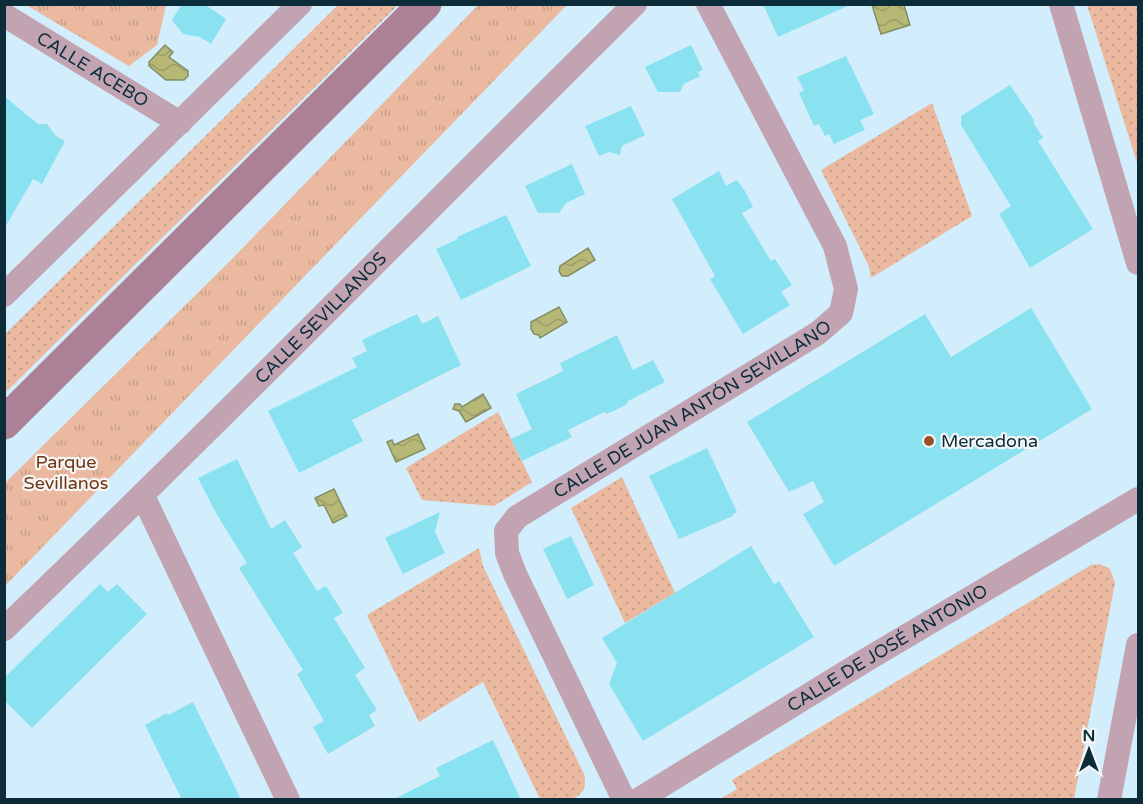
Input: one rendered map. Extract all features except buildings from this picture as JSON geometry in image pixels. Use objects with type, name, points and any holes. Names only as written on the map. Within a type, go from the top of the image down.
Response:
[{"type":"main road","points":[[4,423],[425,4]]},
{"type":"street","points":[[4,295],[300,4]]},
{"type":"street","name":"CALLE SEVILLANOS","points":[[4,629],[143,496],[407,229],[635,4]]},
{"type":"street","name":"CALLE DE JUAN ANTÓN SEVILLANO","points":[[624,800],[515,574],[507,553],[506,531],[517,517],[818,333],[841,313],[846,289],[835,246],[708,4]]},
{"type":"street","points":[[1061,4],[1138,263]]},
{"type":"street","name":"CALLE ACEBO","points":[[4,15],[180,123]]},
{"type":"street","points":[[143,496],[288,800]]},
{"type":"street","name":"CALLE DE JOSÉ ANTONIO","points":[[638,800],[866,660],[1138,499]]},
{"type":"street","points":[[1109,800],[1138,645]]},
{"type":"green space","name":"Parque Sevillanos","points":[[479,4],[567,5],[5,586],[5,483],[229,262]]},
{"type":"green space","points":[[26,5],[166,5],[157,45],[129,66]]},
{"type":"green space","points":[[338,5],[398,5],[5,393],[5,334]]},
{"type":"green space","points":[[1087,5],[1138,5],[1138,166]]},
{"type":"green space","points":[[932,103],[972,216],[871,278],[869,267],[821,170]]},
{"type":"green space","points":[[498,412],[532,482],[494,506],[422,500],[406,468]]},
{"type":"green space","points":[[622,477],[675,593],[625,623],[571,508]]},
{"type":"green space","points":[[479,548],[483,566],[584,774],[583,791],[572,798],[540,799],[483,682],[419,722],[367,615]]},
{"type":"green space","points":[[1100,564],[1110,569],[1115,583],[1074,799],[720,799],[737,789],[732,780],[1091,565]]},
{"type":"water","points":[[872,5],[904,5],[910,25],[881,34]]},
{"type":"water","points":[[165,45],[173,52],[169,57],[188,71],[188,76],[184,80],[166,80],[149,66],[149,62]]},
{"type":"water","points":[[588,248],[595,260],[568,276],[562,276],[559,271],[560,266]]},
{"type":"water","points":[[559,307],[567,322],[540,338],[539,335],[534,334],[531,322]]},
{"type":"water","points":[[483,394],[491,408],[466,422],[459,411],[453,409],[455,404],[460,404],[462,407]]},
{"type":"water","points":[[418,434],[425,449],[396,462],[387,442],[392,440],[394,445]]},
{"type":"water","points":[[334,489],[347,516],[333,523],[324,505],[319,506],[315,498]]},
{"type":"place","name":"Mercadona","points":[[929,441]]}]
